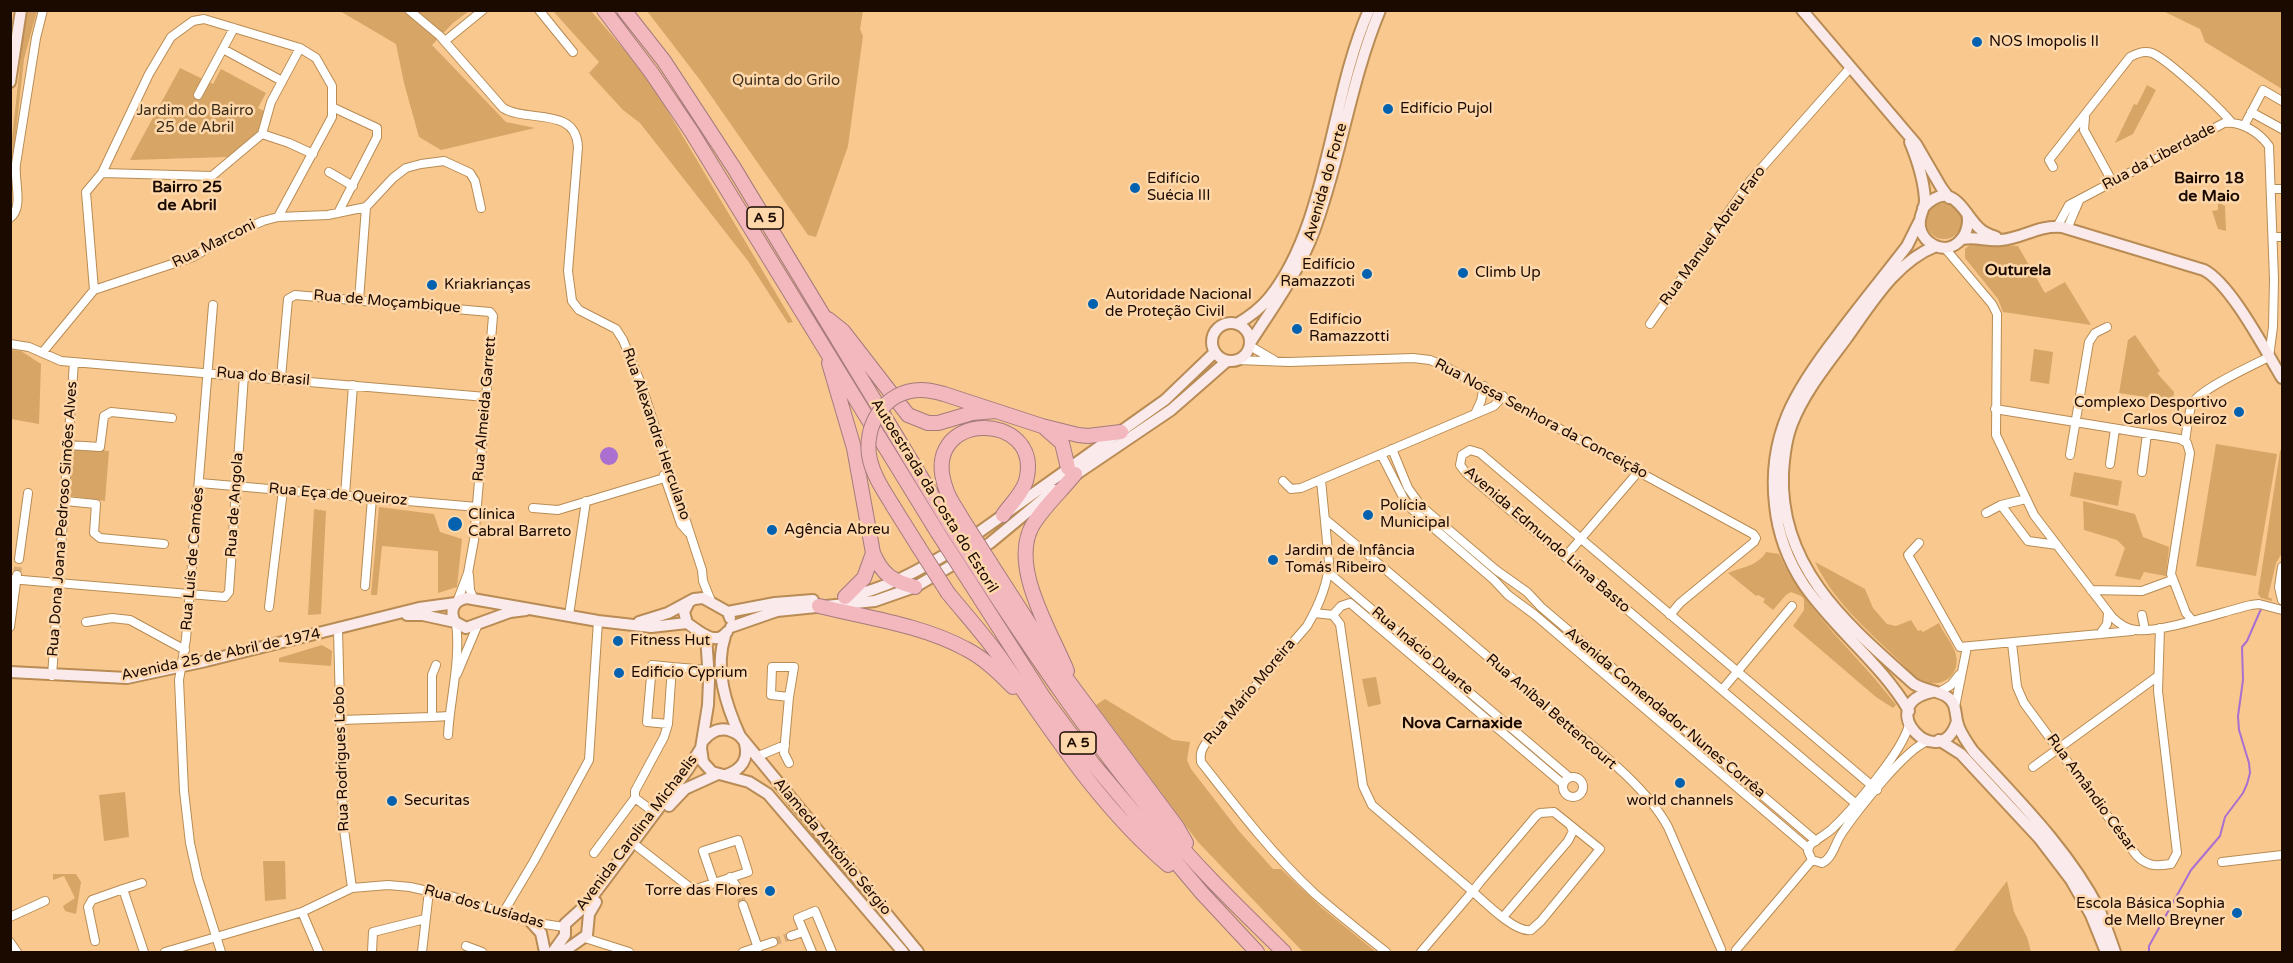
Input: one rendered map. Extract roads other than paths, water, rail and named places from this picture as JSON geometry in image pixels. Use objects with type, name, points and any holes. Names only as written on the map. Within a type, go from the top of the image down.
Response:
[{"type":"highway","name":"Autoestrada da Costa do Estoril","points":[[604,10],[651,72],[691,131],[938,533],[1044,698],[1093,764],[1202,893],[1257,952]]},
{"type":"highway","name":"Autoestrada da Costa do Estoril","points":[[624,10],[664,61],[706,125],[821,313],[986,569],[1057,688],[1105,755],[1157,819],[1202,871],[1284,952]]},
{"type":"highway","points":[[821,313],[843,331],[908,415],[918,420],[938,423],[972,413],[996,411]]},
{"type":"highway","points":[[826,352],[833,384],[854,448],[873,553],[878,563],[895,582],[915,587]]},
{"type":"highway","points":[[1121,432],[1088,436],[1042,426],[944,394],[920,390],[896,397],[883,406],[870,428],[867,442],[870,461],[878,481],[948,593],[1001,658],[1033,707],[1090,785],[1139,840],[1202,893]]},
{"type":"highway","points":[[956,521],[942,474],[943,460],[948,447],[958,435],[972,428],[985,426],[1007,434],[1019,445],[1026,459],[1027,473],[1023,486],[1003,515]]},
{"type":"highway","points":[[1042,426],[1062,443],[1070,474],[1034,521],[1025,546],[1026,572],[1072,684]]},
{"type":"highway","points":[[845,597],[864,578],[873,553]]},
{"type":"highway","points":[[986,569],[1177,828],[1202,871]]},
{"type":"highway","points":[[819,606],[949,640],[992,666],[1033,707]]},
{"type":"street","points":[[10,82],[21,10]]},
{"type":"street","points":[[10,218],[17,212],[19,206],[15,183],[16,164],[36,38],[43,10]]},
{"type":"street","name":"Rua Alexandre Herculano","points":[[410,10],[444,41],[503,108],[517,114],[555,118],[567,124],[574,132],[578,147],[568,271],[572,301],[579,310],[616,329],[623,340],[641,384],[663,453],[681,524],[690,534],[711,601]]},
{"type":"street","points":[[444,41],[483,10]]},
{"type":"street","points":[[539,10],[573,52]]},
{"type":"street","name":"Avenida do Forte","points":[[915,587],[990,543],[1121,432],[1165,400],[1215,352],[1213,339],[1218,328],[1226,324],[1238,324],[1254,313],[1271,295],[1298,246],[1313,206],[1348,69],[1369,10]]},
{"type":"street","name":"Avenida do Forte","points":[[1003,515],[1171,410],[1232,360],[1245,355],[1295,274],[1314,232],[1362,56],[1380,10]]},
{"type":"street","points":[[1802,10],[1905,130],[1949,198]]},
{"type":"street","points":[[42,353],[94,290],[86,192],[102,173],[149,74],[171,38],[193,21],[204,19],[300,48],[316,58],[332,86],[332,117],[278,217]]},
{"type":"street","points":[[198,95],[234,28]]},
{"type":"street","points":[[102,173],[212,176],[262,134],[272,102],[300,48]]},
{"type":"street","points":[[223,50],[282,81]]},
{"type":"street","points":[[2053,167],[2049,160],[2086,112],[2130,57],[2143,51],[2150,52],[2161,59],[2216,106],[2230,122]]},
{"type":"street","name":"Rua Manuel Abreu Faro","points":[[1650,324],[1750,181],[1850,68]]},
{"type":"street","points":[[2244,126],[2263,90],[2283,101]]},
{"type":"street","points":[[332,107],[376,128],[376,137],[339,213]]},
{"type":"street","points":[[2086,112],[2083,125],[2086,133],[2113,183]]},
{"type":"street","points":[[2251,112],[2283,129]]},
{"type":"street","name":"Rua da Liberdade","points":[[2062,228],[2066,209],[2217,126],[2230,122],[2244,126],[2264,138],[2269,146],[2272,237],[2278,279],[2269,357]]},
{"type":"street","points":[[1905,130],[1924,191],[1919,222],[1907,246],[1802,383],[1783,423],[1776,450],[1773,494],[1779,531],[1796,571],[1818,603],[1882,674],[1909,711]]},
{"type":"street","points":[[2069,134],[2086,133]]},
{"type":"street","points":[[262,134],[313,154]]},
{"type":"street","points":[[359,300],[366,207],[393,178],[406,168],[444,161],[470,173],[481,208]]},
{"type":"street","points":[[329,172],[353,186]]},
{"type":"street","points":[[2271,189],[2283,189]]},
{"type":"street","points":[[1923,208],[1935,199],[1949,198],[1957,201],[1980,229],[1987,234],[1994,237],[2012,238]]},
{"type":"street","name":"Rua Marconi","points":[[94,290],[193,257],[227,237],[262,221],[278,217],[339,213],[366,207]]},
{"type":"street","points":[[1966,273],[1960,260],[1962,240],[1969,227],[1967,213]]},
{"type":"street","points":[[1919,222],[1923,236],[1940,246],[1966,273],[1992,304],[1997,314],[1996,435],[2034,515],[2108,613],[2118,623],[2141,630]]},
{"type":"street","points":[[1956,707],[1946,696],[1924,690],[1914,684],[1840,614],[1816,584],[1801,560],[1792,537],[1784,504],[1785,453],[1792,425],[1817,378],[1899,270],[1917,256],[1962,240],[1974,237],[1993,241],[2012,238],[2034,229],[2062,228],[2209,273],[2227,290],[2283,378]]},
{"type":"street","points":[[2272,237],[2283,237]]},
{"type":"street","name":"Rua de Moçambique","points":[[281,378],[288,299],[295,294],[484,310],[493,316]]},
{"type":"street","name":"Rua Luís de Camões","points":[[213,304],[185,650],[179,680],[190,843],[198,879],[221,952]]},
{"type":"street","name":"Rua Almeida Garrett","points":[[475,600],[470,590],[468,573],[477,507],[493,316]]},
{"type":"street","points":[[1238,324],[1245,330],[1250,345],[1275,361]]},
{"type":"street","points":[[2273,327],[2283,326]]},
{"type":"street","points":[[2070,455],[2089,342],[2095,333],[2107,327]]},
{"type":"street","name":"Rua do Brasil","points":[[10,344],[29,347],[61,361],[486,397]]},
{"type":"street","points":[[1215,352],[1232,360]]},
{"type":"street","points":[[2192,620],[2186,613],[2172,580],[2173,558],[2190,453],[2185,441],[2191,408],[2195,399],[2206,390],[2269,357]]},
{"type":"street","name":"Rua Nossa Senhora da Conceição","points":[[1232,360],[1422,358],[1444,366],[1503,396],[1753,534],[1756,538],[1747,549],[1680,603],[1670,615]]},
{"type":"street","name":"Rua Dona Joana Pedroso Simões Alves","points":[[52,676],[74,362]]},
{"type":"street","name":"Rua de Angola","points":[[189,594],[221,598],[227,596],[244,375]]},
{"type":"street","points":[[345,495],[353,385]]},
{"type":"street","points":[[1475,414],[1484,386]]},
{"type":"street","points":[[1283,481],[1287,486],[1296,490],[1494,406],[1503,396]]},
{"type":"street","points":[[1995,410],[2185,441]]},
{"type":"street","points":[[68,445],[100,447],[104,416],[111,412],[172,418]]},
{"type":"street","points":[[2110,464],[2115,429]]},
{"type":"street","points":[[2142,472],[2147,434]]},
{"type":"street","name":"Avenida Comendador Nunes Corrêa","points":[[1392,449],[1408,488],[1421,506],[1818,840]]},
{"type":"street","name":"Avenida Edmundo Lima Basto","points":[[1855,803],[1466,473],[1460,465],[1462,455],[1470,450],[1480,453],[1874,787]]},
{"type":"street","name":"Avenida Comendador Nunes Corrêa","points":[[1381,454],[1407,505],[1508,595],[1535,615],[1809,848]]},
{"type":"street","points":[[1565,558],[1639,471]]},
{"type":"street","points":[[533,508],[558,510],[668,477]]},
{"type":"street","points":[[1321,480],[1330,553],[1329,573]]},
{"type":"street","name":"Rua Eça de Queiroz","points":[[200,483],[477,507]]},
{"type":"street","points":[[269,607],[283,490]]},
{"type":"street","points":[[19,559],[28,493]]},
{"type":"street","points":[[365,586],[372,498]]},
{"type":"street","points":[[1986,513],[2001,505],[2026,499]]},
{"type":"street","points":[[65,501],[96,504],[93,533],[100,538],[164,544]]},
{"type":"street","points":[[569,615],[586,501]]},
{"type":"street","points":[[2001,505],[2028,542],[2057,545]]},
{"type":"street","points":[[728,612],[775,603],[845,597],[871,592],[895,582],[957,548],[1003,515]]},
{"type":"street","name":"Rua Aníbal Bettencourt","points":[[1325,519],[1598,752],[1645,795],[1668,827],[1719,951]]},
{"type":"street","points":[[1919,543],[1908,555],[1960,647],[2160,628],[2251,604],[2283,610]]},
{"type":"street","name":"Rua Almeida Garrett","points":[[456,602],[468,573]]},
{"type":"street","name":"Rua Mário Moreira","points":[[1329,573],[1314,614],[1306,626],[1203,747],[1201,762],[1244,818],[1294,873],[1315,894],[1386,952]]},
{"type":"street","name":"Rua Inácio Duarte","points":[[1329,573],[1569,777],[1582,780],[1584,787],[1581,793],[1576,797],[1569,796],[1564,791],[1563,784],[1350,603],[1341,606],[1333,615]]},
{"type":"street","points":[[2270,606],[2278,603],[2282,598],[2279,587],[2282,574]]},
{"type":"street","points":[[10,627],[15,578],[57,584],[189,594]]},
{"type":"street","points":[[2091,590],[2142,591],[2172,580]]},
{"type":"street","points":[[703,581],[684,612],[687,623],[706,636],[716,639],[728,631],[777,611],[875,601],[915,587]]},
{"type":"street","points":[[1508,595],[1510,588],[1516,584]]},
{"type":"street","name":"Avenida 25 de Abril de 1974","points":[[10,672],[52,676],[127,678],[183,667],[467,598],[598,621],[651,627],[687,623]]},
{"type":"street","points":[[691,601],[703,598],[728,612],[731,620],[728,631]]},
{"type":"street","points":[[456,678],[482,611],[475,600]]},
{"type":"street","name":"Avenida 25 de Abril de 1974","points":[[630,624],[650,620],[691,601]]},
{"type":"street","points":[[448,735],[456,678],[455,623],[452,610],[456,602]]},
{"type":"street","points":[[1722,690],[1792,606]]},
{"type":"street","name":"Avenida 25 de Abril de 1974","points":[[394,615],[423,615],[466,628],[510,612],[537,609]]},
{"type":"street","points":[[2100,634],[2107,624],[2108,613]]},
{"type":"street","points":[[1314,614],[1333,615],[1340,624],[1363,786],[1368,800],[1473,891],[1503,917],[1520,930],[1531,930],[1600,849],[1554,812],[1540,813],[1473,891],[1421,952]]},
{"type":"street","points":[[2141,630],[2142,615]]},
{"type":"street","points":[[86,622],[112,618],[130,620],[185,650]]},
{"type":"street","points":[[503,912],[534,861],[589,760],[598,621]]},
{"type":"street","name":"Rua Amândio César","points":[[2013,643],[2018,692],[2137,856],[2144,863],[2155,866],[2171,864],[2177,853],[2158,691],[2160,628]]},
{"type":"street","name":"Rua Rodrigues Lobo","points":[[338,630],[343,822],[352,888]]},
{"type":"street","name":"Alameda António Sérgio","points":[[728,631],[719,653],[727,705],[743,740],[918,952]]},
{"type":"street","points":[[702,745],[708,735],[721,729],[735,732],[743,740],[746,757],[744,763],[734,772],[722,774],[706,768],[703,762],[702,745],[708,705],[706,636]]},
{"type":"street","points":[[1967,647],[1956,707],[1957,721],[1965,739],[1973,751],[2048,833],[2078,875],[2099,910],[2115,952]]},
{"type":"street","points":[[432,717],[432,675],[436,664]]},
{"type":"street","points":[[668,724],[647,722],[652,665],[708,670]]},
{"type":"street","name":"Avenida Carolina Michaelis","points":[[594,853],[635,798],[637,785],[661,745],[668,724],[672,667]]},
{"type":"street","points":[[789,696],[771,695],[772,667],[794,667],[784,753],[789,763]]},
{"type":"street","points":[[1957,721],[1953,731],[1909,753],[1874,787],[1855,803],[1809,848],[1808,855],[1812,860],[1822,863],[1828,860],[1844,830],[1874,787],[1899,749],[1909,724],[1909,711],[1917,698],[1951,685],[1962,668]]},
{"type":"street","points":[[2033,767],[2158,676]]},
{"type":"street","points":[[1452,689],[1458,681]]},
{"type":"street","points":[[341,720],[449,716]]},
{"type":"street","points":[[1909,724],[1916,735],[1961,754],[2039,838],[2071,880],[2091,915],[2106,952]]},
{"type":"street","name":"Avenida Carolina Michaelis","points":[[553,952],[567,921],[586,905],[688,770],[702,745]]},
{"type":"street","points":[[756,757],[785,746]]},
{"type":"street","name":"Alameda António Sérgio","points":[[722,774],[750,782],[768,794],[903,952]]},
{"type":"street","name":"Avenida Carolina Michaelis","points":[[581,940],[588,931],[587,923],[591,909],[679,794],[694,784],[722,774]]},
{"type":"street","points":[[1563,784],[1569,777]]},
{"type":"street","points":[[635,798],[655,813]]},
{"type":"street","points":[[1503,917],[1572,836],[1571,827]]},
{"type":"street","points":[[638,847],[693,890],[748,872],[738,840],[703,851],[714,883]]},
{"type":"street","points":[[1818,840],[1827,842],[1831,853]]},
{"type":"street","points":[[2222,862],[2283,855]]},
{"type":"street","points":[[1719,951],[1729,947],[1737,951],[1812,860]]},
{"type":"street","points":[[730,878],[737,887]]},
{"type":"street","points":[[95,941],[88,907],[92,900],[142,883]]},
{"type":"street","name":"Rua dos Lusíadas","points":[[165,952],[302,912],[352,888],[388,885],[429,891],[564,931]]},
{"type":"street","points":[[123,889],[144,952]]},
{"type":"street","points":[[422,952],[429,891]]},
{"type":"street","points":[[10,917],[45,901]]},
{"type":"street","points":[[744,905],[758,948]]},
{"type":"street","points":[[812,952],[798,918],[815,911],[832,952]]},
{"type":"street","points":[[302,912],[319,952]]},
{"type":"street","name":"Avenida Carolina Michaelis","points":[[573,917],[581,918],[587,923]]},
{"type":"street","points":[[372,952],[373,932],[425,919]]},
{"type":"street","points":[[531,922],[541,933],[545,952]]},
{"type":"street","points":[[564,931],[570,940],[581,940],[629,952]]},
{"type":"street","points":[[791,936],[803,932]]},
{"type":"street","points":[[563,952],[581,940]]},
{"type":"street","points":[[10,942],[16,952]]},
{"type":"street","points":[[743,952],[773,942]]},
{"type":"street","points":[[466,946],[482,952]]},
{"type":"waterway","points":[[2149,952],[2149,946],[2191,870],[2220,836],[2225,817],[2247,784],[2250,773],[2249,763],[2239,730],[2238,716],[2243,680],[2242,647],[2261,609]]},
{"type":"tunnel","points":[[17,575],[19,559]]},
{"type":"tunnel","points":[[737,887],[743,905]]},
{"type":"tunnel","points":[[773,942],[791,936]]},
{"type":"place","name":"NOS Imopolis II","points":[[1977,42]]},
{"type":"place","name":"Edifício Pujol","points":[[1388,109]]},
{"type":"place","name":"Edifício Suécia III","points":[[1135,188]]},
{"type":"place","name":"Climb Up","points":[[1463,273]]},
{"type":"place","name":"Edifício Ramazzoti","points":[[1367,274]]},
{"type":"place","name":"Kriakrianças","points":[[432,285]]},
{"type":"place","name":"Autoridade Nacional de Proteção Civil","points":[[1093,304]]},
{"type":"place","name":"Edifício Ramazzotti","points":[[1297,329]]},
{"type":"place","name":"Complexo Desportivo Carlos Queiroz","points":[[2239,412]]},
{"type":"place","name":"Polícia Municipal","points":[[1368,515]]},
{"type":"place","name":"Clínica Cabral Barreto","points":[[455,524]]},
{"type":"place","name":"Agência Abreu","points":[[772,530]]},
{"type":"place","name":"Jardim de Infância Tomás Ribeiro","points":[[1273,560]]},
{"type":"place","name":"Fitness Hut","points":[[618,641]]},
{"type":"place","name":"Edificio Cyprium","points":[[619,673]]},
{"type":"place","name":"world channels","points":[[1680,783]]},
{"type":"place","name":"Securitas","points":[[392,801]]},
{"type":"place","name":"Torre das Flores","points":[[770,891]]},
{"type":"place","name":"Escola Básica Sophia de Mello Breyner","points":[[2237,913]]},
{"type":"district","name":"Bairro 18 de Maio","points":[[2209,188]]},
{"type":"district","name":"Bairro 25 de Abril","points":[[187,197]]},
{"type":"district","name":"Outurela","points":[[2018,271]]},
{"type":"district","name":"Nova Carnaxide","points":[[1462,724]]},
{"type":"park label","name":"Quinta do Grilo","points":[[786,81]]},
{"type":"park label","name":"Jardim do Bairro 25 de Abril","points":[[195,120]]}]
